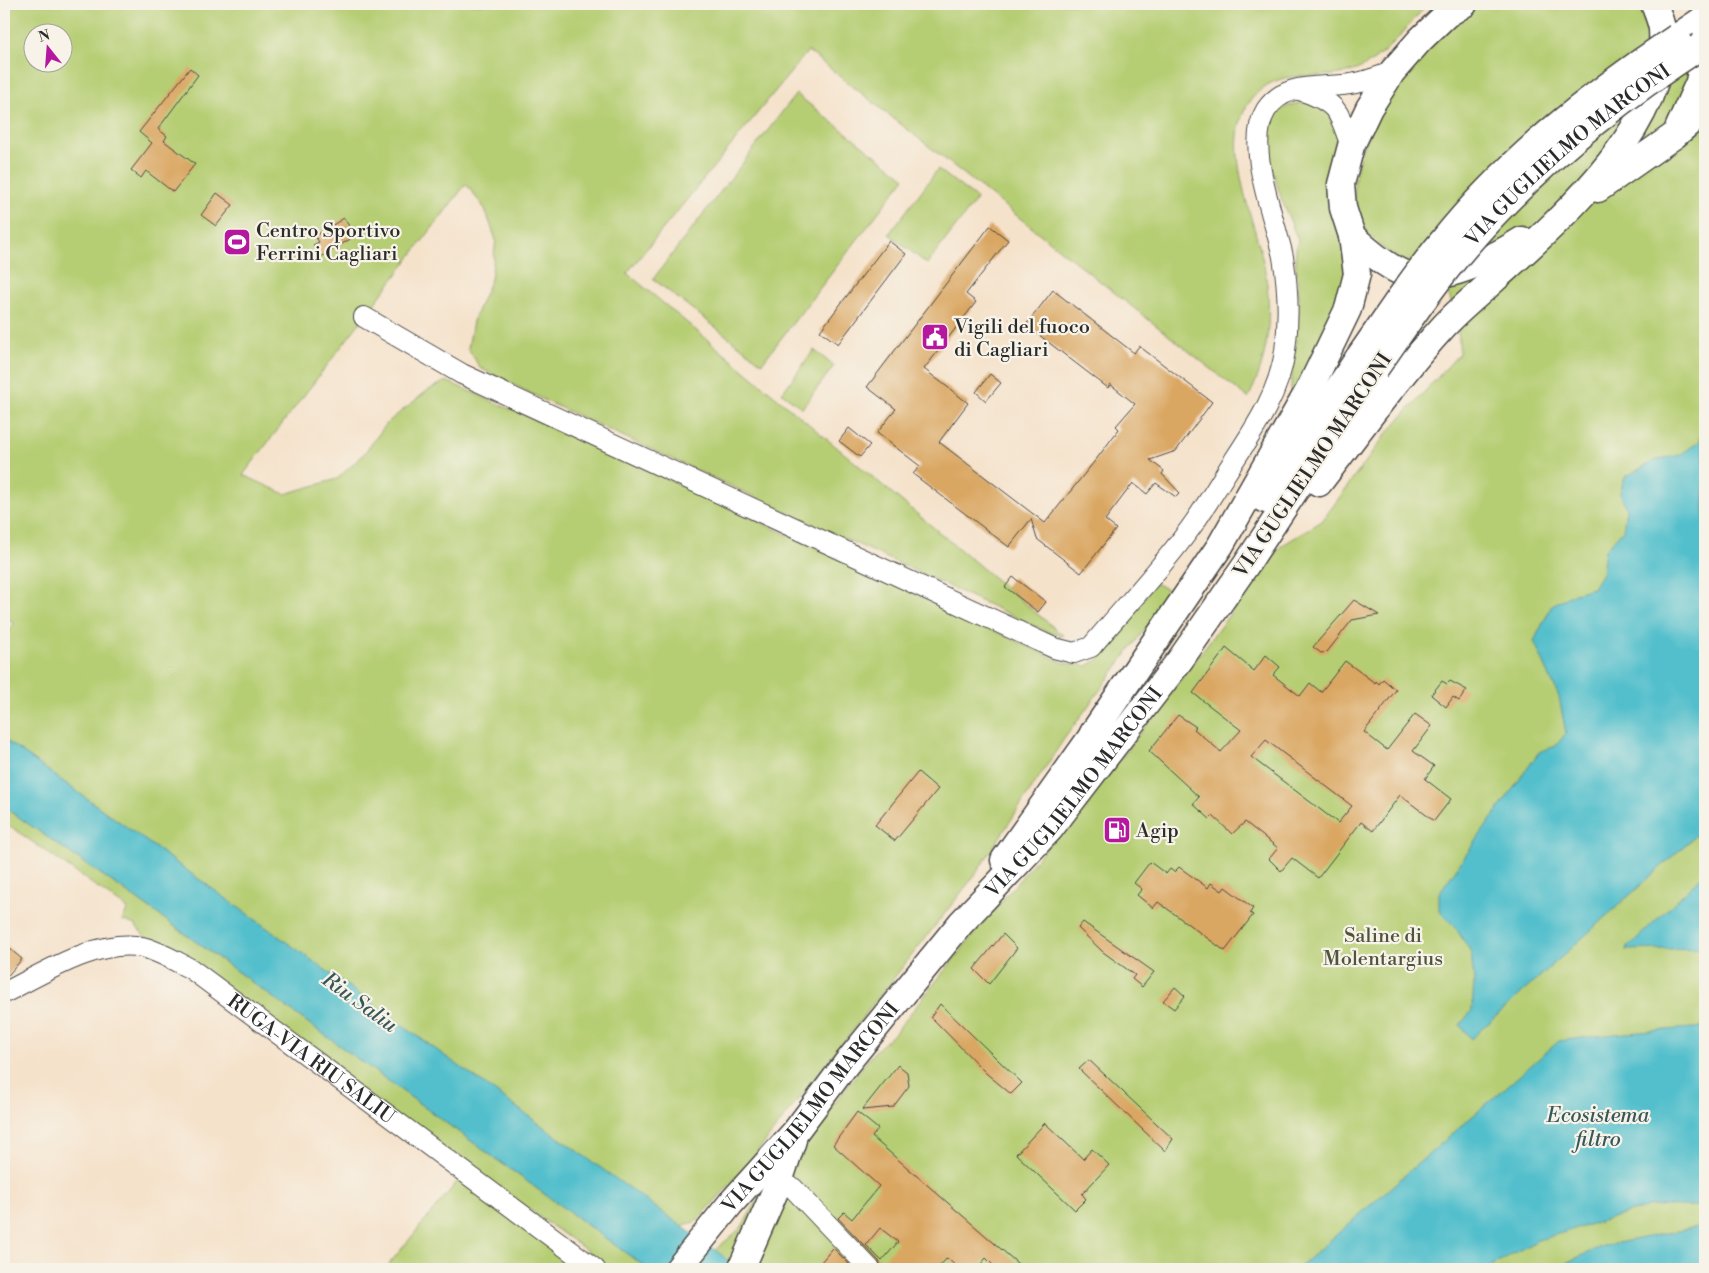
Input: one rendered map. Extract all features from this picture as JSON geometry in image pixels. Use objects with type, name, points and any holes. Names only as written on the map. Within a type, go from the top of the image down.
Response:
[{"type":"main road","points":[[1180,660],[1424,349],[1446,324],[1564,213],[1608,164],[1648,100],[1661,61],[1662,27],[1654,4]]},
{"type":"main road","points":[[1093,733],[1220,546],[1309,390],[1348,309],[1357,274],[1352,236],[1343,208],[1341,184],[1351,146],[1369,108],[1392,72],[1454,8]]},
{"type":"main road","name":"VIA GUGLIELMO MARCONI","points":[[678,1269],[731,1203],[795,1132],[846,1064],[961,923],[1050,829],[1180,660],[1246,565],[1441,242],[1518,159],[1583,102],[1697,44],[1705,18]]},
{"type":"main road","points":[[1675,135],[1699,82],[1697,44]]},
{"type":"main road","points":[[1352,236],[1373,256],[1393,268],[1423,279],[1464,271],[1501,253],[1564,213],[1675,135],[1705,110]]},
{"type":"main road","name":"VIA GUGLIELMO MARCONI","points":[[961,923],[1036,812],[1093,733],[1186,614],[1367,363]]},
{"type":"main road","points":[[746,1258],[779,1182],[795,1132]]},
{"type":"street","points":[[364,317],[462,374],[1054,648],[1074,653],[1091,647],[1194,524],[1263,417],[1278,382],[1285,350],[1287,297],[1283,258],[1258,143],[1260,124],[1265,112],[1274,99],[1296,89],[1355,84],[1392,72]]},
{"type":"street","points":[[1296,89],[1318,96],[1331,104],[1340,115],[1351,146]]},
{"type":"street","name":"RUGA-VIA RIU SALIU","points":[[4,993],[92,952],[118,947],[141,947],[164,955],[191,969],[594,1269]]},
{"type":"street","points":[[779,1182],[793,1188],[870,1269]]},
{"type":"green space","points":[[4,4],[1427,4],[1385,51],[1366,65],[1342,74],[1300,76],[1274,82],[1261,89],[1250,101],[1241,119],[1238,140],[1239,163],[1243,187],[1262,257],[1269,308],[1264,355],[1255,384],[1248,398],[808,51],[627,273],[1064,636],[1050,633],[544,400],[480,368],[468,348],[473,321],[491,279],[496,240],[485,209],[466,184],[243,475],[285,494],[337,479],[363,455],[388,422],[427,391],[446,381],[613,454],[1064,663],[1087,666],[1101,658],[1155,583],[1172,592],[1064,739],[975,875],[743,1170],[697,1221],[681,1226],[4,739],[4,641],[14,623],[4,616]]},
{"type":"green space","name":"Saline di Molentargius","points":[[1482,4],[1642,4],[1705,46],[1705,1269],[695,1269],[741,1228],[772,1176],[791,1159],[874,1052],[893,1035],[979,928],[1123,756],[1281,546],[1322,521],[1387,433],[1459,354],[1456,319],[1437,263],[1416,264],[1405,262],[1378,244],[1370,236],[1356,208],[1355,176],[1365,142],[1383,108],[1406,75],[1458,21]]},
{"type":"green space","points":[[796,94],[905,178],[762,363],[653,279]]},
{"type":"green space","points":[[1308,102],[1318,105],[1335,121],[1339,142],[1347,252],[1343,297],[1290,399],[1299,298],[1296,269],[1296,247],[1298,240],[1274,175],[1269,140],[1272,124],[1279,112],[1289,106]]},
{"type":"green space","points":[[938,169],[977,199],[927,264],[889,234]]},
{"type":"green space","points":[[814,350],[834,366],[802,408],[782,393]]},
{"type":"green space","points":[[4,807],[141,902],[648,1269],[607,1269],[596,1257],[147,939],[135,925],[122,920],[128,909],[4,822]]},
{"type":"green space","points":[[461,1177],[582,1269],[385,1269]]},
{"type":"water","points":[[1704,410],[1705,827],[1471,1039],[1460,1025],[1472,1010],[1474,982],[1471,952],[1455,927],[1439,911],[1439,893],[1539,752],[1556,746],[1566,733],[1559,697],[1534,641],[1552,605],[1575,593],[1593,588],[1602,573],[1605,550],[1623,530],[1626,509],[1620,492],[1625,477],[1656,460],[1680,455],[1700,441]]},
{"type":"water","name":"Riu Saliu","points":[[4,739],[722,1255],[736,1269],[648,1269],[141,902],[4,807]]},
{"type":"water","points":[[1705,873],[1705,948],[1625,950]]},
{"type":"water","name":"Ecosistema filtro","points":[[1705,1027],[1705,1206],[1652,1206],[1538,1240],[1485,1269],[1297,1269],[1559,1041],[1614,1034]]},
{"type":"water","points":[[1705,1227],[1705,1269],[1552,1269],[1603,1246]]},
{"type":"building","points":[[190,68],[198,75],[158,129],[167,136],[164,141],[195,164],[173,192],[146,171],[141,178],[131,170],[152,143],[139,132]]},
{"type":"building","points":[[217,193],[233,205],[216,226],[201,215]]},
{"type":"building","points":[[344,218],[355,236],[321,257],[313,245],[319,242],[315,236]]},
{"type":"building","points":[[990,226],[1008,240],[966,294],[976,302],[924,369],[968,403],[939,442],[1045,523],[1119,429],[1116,426],[1135,404],[1110,384],[1108,388],[1026,325],[1053,290],[1134,353],[1139,346],[1212,402],[1176,451],[1150,460],[1164,471],[1162,474],[1180,493],[1176,497],[1156,483],[1147,494],[1133,483],[1105,520],[1116,529],[1081,573],[1037,539],[1031,519],[1009,547],[913,474],[920,466],[877,433],[896,409],[867,387]]},
{"type":"building","points":[[889,241],[906,254],[838,344],[820,331]]},
{"type":"building","points":[[990,374],[1001,383],[986,401],[976,392]]},
{"type":"building","points":[[849,428],[870,445],[860,457],[839,441]]},
{"type":"building","points":[[1013,577],[1046,602],[1038,612],[1005,587]]},
{"type":"building","points":[[1354,600],[1379,615],[1352,620],[1327,652],[1321,653],[1313,647]]},
{"type":"building","points":[[1226,648],[1254,671],[1266,655],[1280,667],[1273,675],[1300,696],[1310,683],[1321,692],[1345,661],[1375,683],[1376,681],[1379,684],[1383,679],[1396,690],[1364,732],[1387,750],[1415,714],[1432,726],[1413,751],[1434,766],[1425,779],[1451,799],[1434,821],[1400,795],[1373,831],[1361,822],[1318,878],[1292,858],[1281,871],[1269,859],[1278,848],[1245,822],[1232,834],[1213,816],[1210,819],[1193,804],[1199,797],[1149,751],[1178,715],[1196,727],[1194,729],[1221,752],[1241,730],[1193,693]],"holes":[[[1266,740],[1352,806],[1338,823],[1251,757]]]},
{"type":"building","points":[[1442,681],[1447,684],[1450,681],[1467,690],[1459,701],[1453,697],[1446,707],[1431,695]]},
{"type":"building","points":[[918,772],[938,789],[895,841],[875,825]]},
{"type":"building","points":[[1150,862],[1166,874],[1170,869],[1174,872],[1179,867],[1208,888],[1211,883],[1222,891],[1225,887],[1253,908],[1250,913],[1253,915],[1225,951],[1158,902],[1153,908],[1137,895],[1142,889],[1134,883]]},
{"type":"building","points":[[1083,922],[1154,972],[1142,987],[1132,979],[1135,975],[1103,952],[1078,928]]},
{"type":"building","points":[[1003,934],[1017,948],[989,984],[974,969]]},
{"type":"building","points":[[4,944],[22,959],[4,980]]},
{"type":"building","points":[[1175,987],[1185,996],[1174,1009],[1163,1001]]},
{"type":"building","points":[[940,1004],[1022,1083],[1011,1094],[987,1074],[931,1017]]},
{"type":"building","points":[[1089,1060],[1173,1139],[1165,1151],[1079,1069]]},
{"type":"building","points":[[898,1065],[907,1072],[909,1086],[893,1107],[862,1110]]},
{"type":"building","points":[[857,1112],[878,1129],[872,1137],[1024,1269],[997,1269],[986,1258],[977,1269],[959,1269],[947,1258],[937,1269],[882,1269],[879,1261],[838,1218],[844,1212],[852,1219],[879,1186],[833,1145]],"holes":[[[880,1228],[898,1242],[882,1261],[866,1245]]]},
{"type":"building","points":[[1045,1123],[1083,1159],[1092,1149],[1109,1165],[1082,1194],[1086,1199],[1075,1210],[1016,1154]]},
{"type":"building","points":[[833,1248],[854,1269],[815,1269]]},
{"type":"place","name":"Centro Sportivo Ferrini Cagliari","points":[[237,242]]},
{"type":"place","name":"Vigili del fuoco di Cagliari","points":[[935,337]]},
{"type":"place","name":"Agip","points":[[1117,830]]}]
